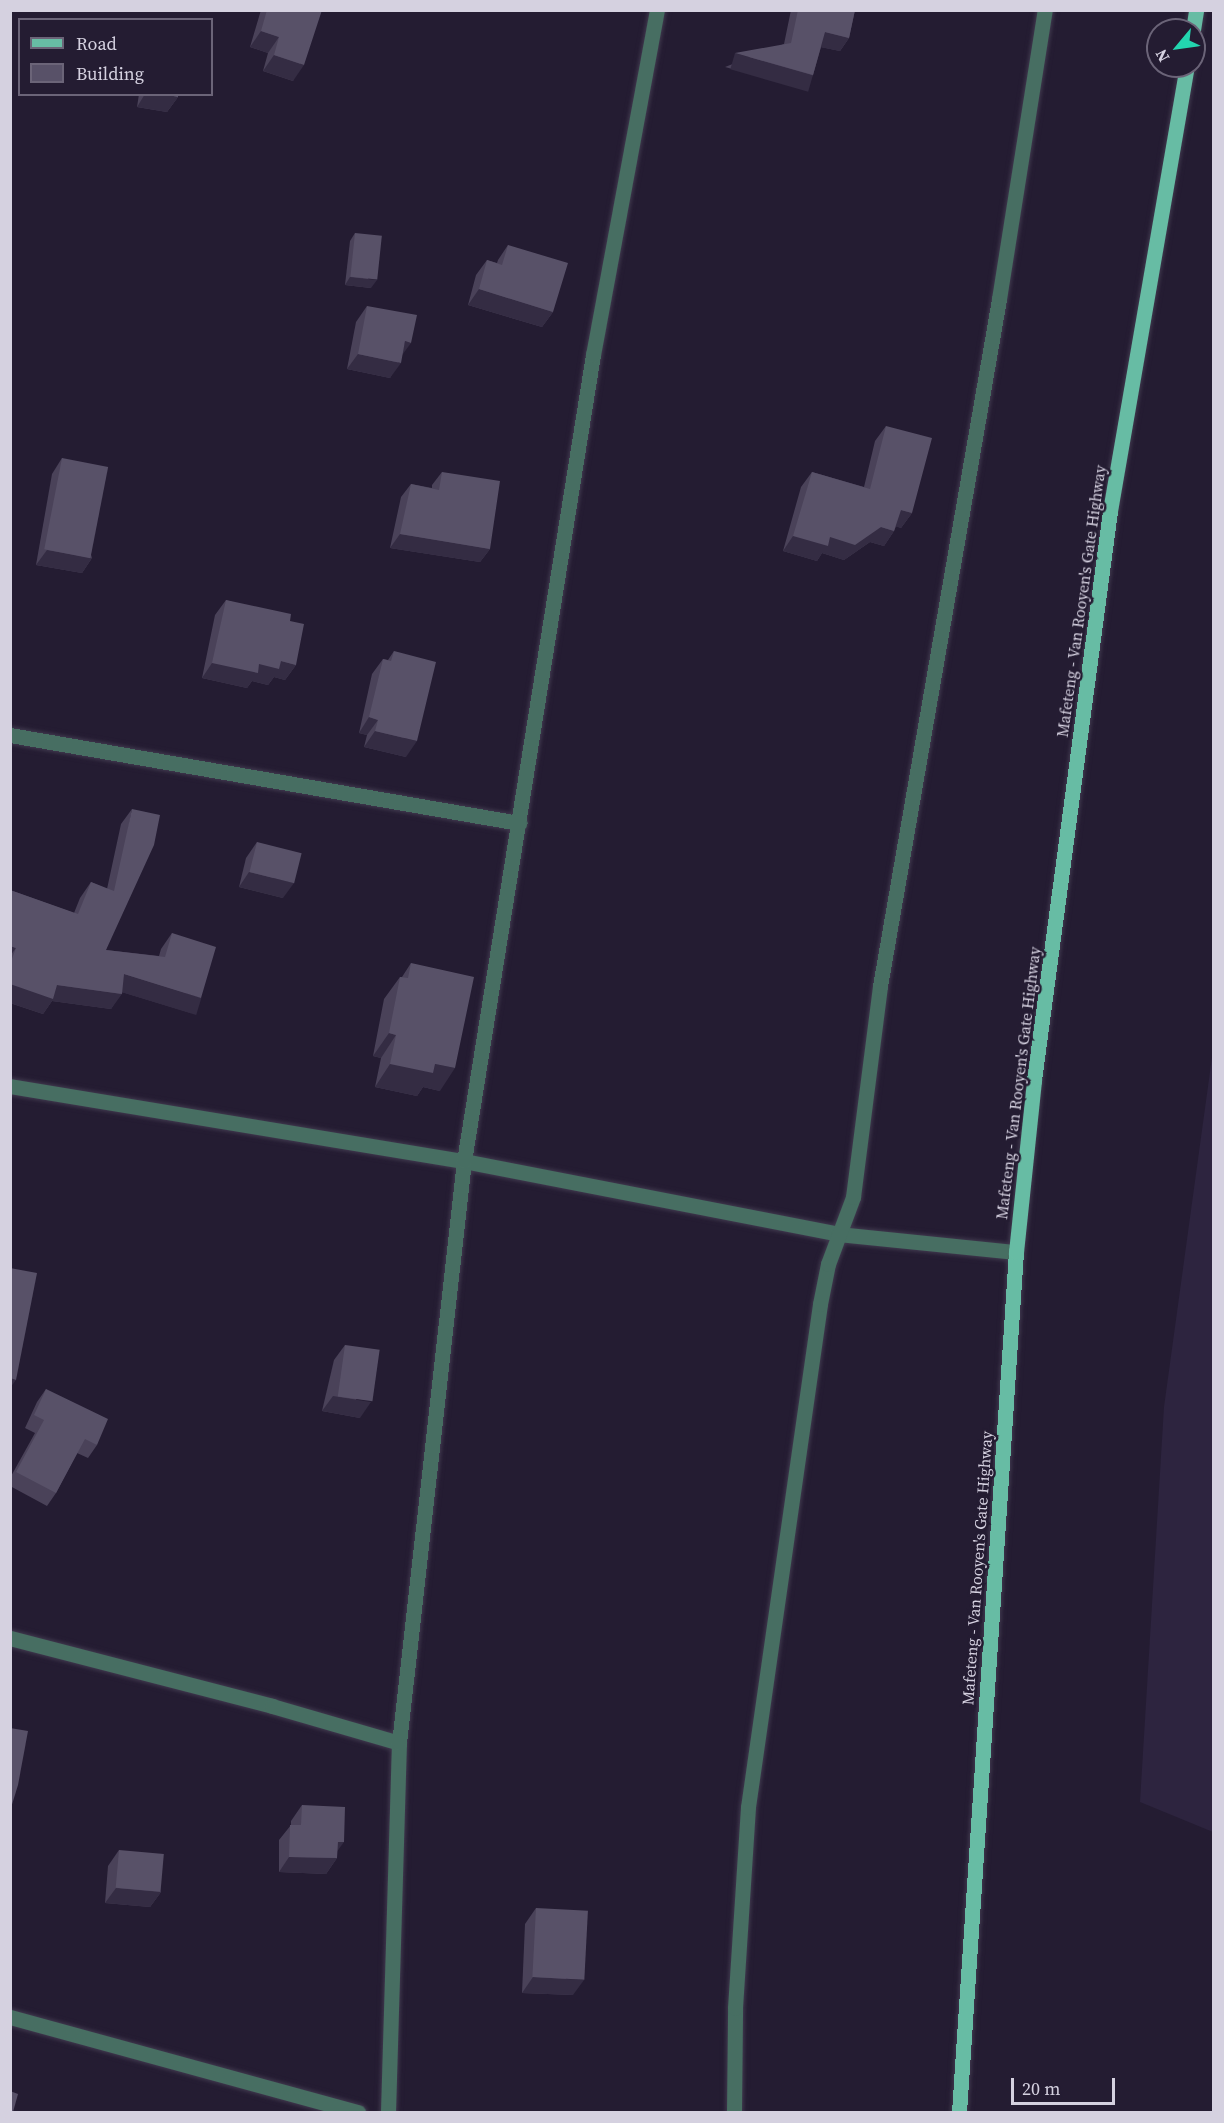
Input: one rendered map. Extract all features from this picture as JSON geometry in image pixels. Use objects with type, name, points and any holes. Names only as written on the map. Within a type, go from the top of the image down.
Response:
[{"type":"main road","name":"Mafeteng - Van Rooyen's Gate Highway","points":[[959,2112],[1016,1252],[1034,1080],[1110,511],[1185,78]]},
{"type":"street","points":[[388,2112],[399,1743],[464,1161],[593,355],[657,10]]},
{"type":"street","points":[[734,2112],[735,2008],[748,1807],[820,1304],[828,1264],[853,1197],[880,986],[999,299],[1045,10]]},
{"type":"street","points":[[10,735],[519,823]]},
{"type":"street","points":[[10,1086],[464,1161],[838,1234],[1016,1252]]},
{"type":"street","points":[[10,1638],[399,1743]]},
{"type":"street","points":[[10,2017],[358,2112]]},
{"type":"shaded area","points":[[1213,1050],[1214,1832],[1140,1802],[1164,1407]]},
{"type":"building","points":[[267,10],[322,10],[304,65],[274,55],[279,37],[261,31]]},
{"type":"building","points":[[798,10],[855,10],[849,38],[825,32],[813,75],[735,53],[791,43]]},
{"type":"building","points":[[355,233],[382,236],[377,280],[350,277]]},
{"type":"building","points":[[508,245],[568,263],[553,312],[479,289],[487,260],[502,265]]},
{"type":"building","points":[[367,306],[417,315],[411,343],[405,341],[401,363],[358,354]]},
{"type":"building","points":[[886,426],[932,438],[912,513],[901,510],[894,531],[881,527],[855,545],[830,537],[828,546],[793,536],[812,472],[870,489]]},
{"type":"building","points":[[62,458],[108,467],[90,558],[44,549]]},
{"type":"building","points":[[442,472],[500,481],[490,549],[400,534],[411,484],[439,490]]},
{"type":"building","points":[[226,600],[291,614],[290,621],[304,624],[296,665],[281,661],[279,669],[259,664],[258,673],[212,663]]},
{"type":"building","points":[[394,651],[436,662],[417,741],[375,731],[378,720],[369,717],[383,659],[391,661]]},
{"type":"building","points":[[132,809],[160,815],[154,845],[106,950],[165,957],[172,933],[216,947],[201,998],[124,974],[122,994],[57,985],[53,999],[10,984],[10,964],[16,948],[10,946],[10,890],[78,914],[91,882],[114,891]]},
{"type":"building","points":[[257,842],[302,853],[294,883],[250,872]]},
{"type":"building","points":[[411,963],[474,977],[455,1068],[435,1064],[433,1073],[390,1064],[396,1035],[389,1033],[400,977],[408,978]]},
{"type":"building","points":[[10,1268],[37,1273],[16,1380],[10,1378]]},
{"type":"building","points":[[345,1345],[380,1350],[372,1401],[338,1396]]},
{"type":"building","points":[[46,1389],[108,1419],[97,1445],[85,1439],[56,1493],[16,1472],[44,1420],[34,1415]]},
{"type":"building","points":[[10,1728],[28,1731],[18,1785],[10,1811]]},
{"type":"building","points":[[302,1805],[345,1807],[344,1842],[338,1842],[337,1858],[289,1857],[290,1825],[301,1825]]},
{"type":"building","points":[[119,1850],[164,1854],[161,1892],[116,1888]]},
{"type":"building","points":[[536,1908],[588,1911],[584,1980],[532,1977]]},
{"type":"building","points":[[10,2091],[18,2094],[13,2112],[10,2112]]}]
